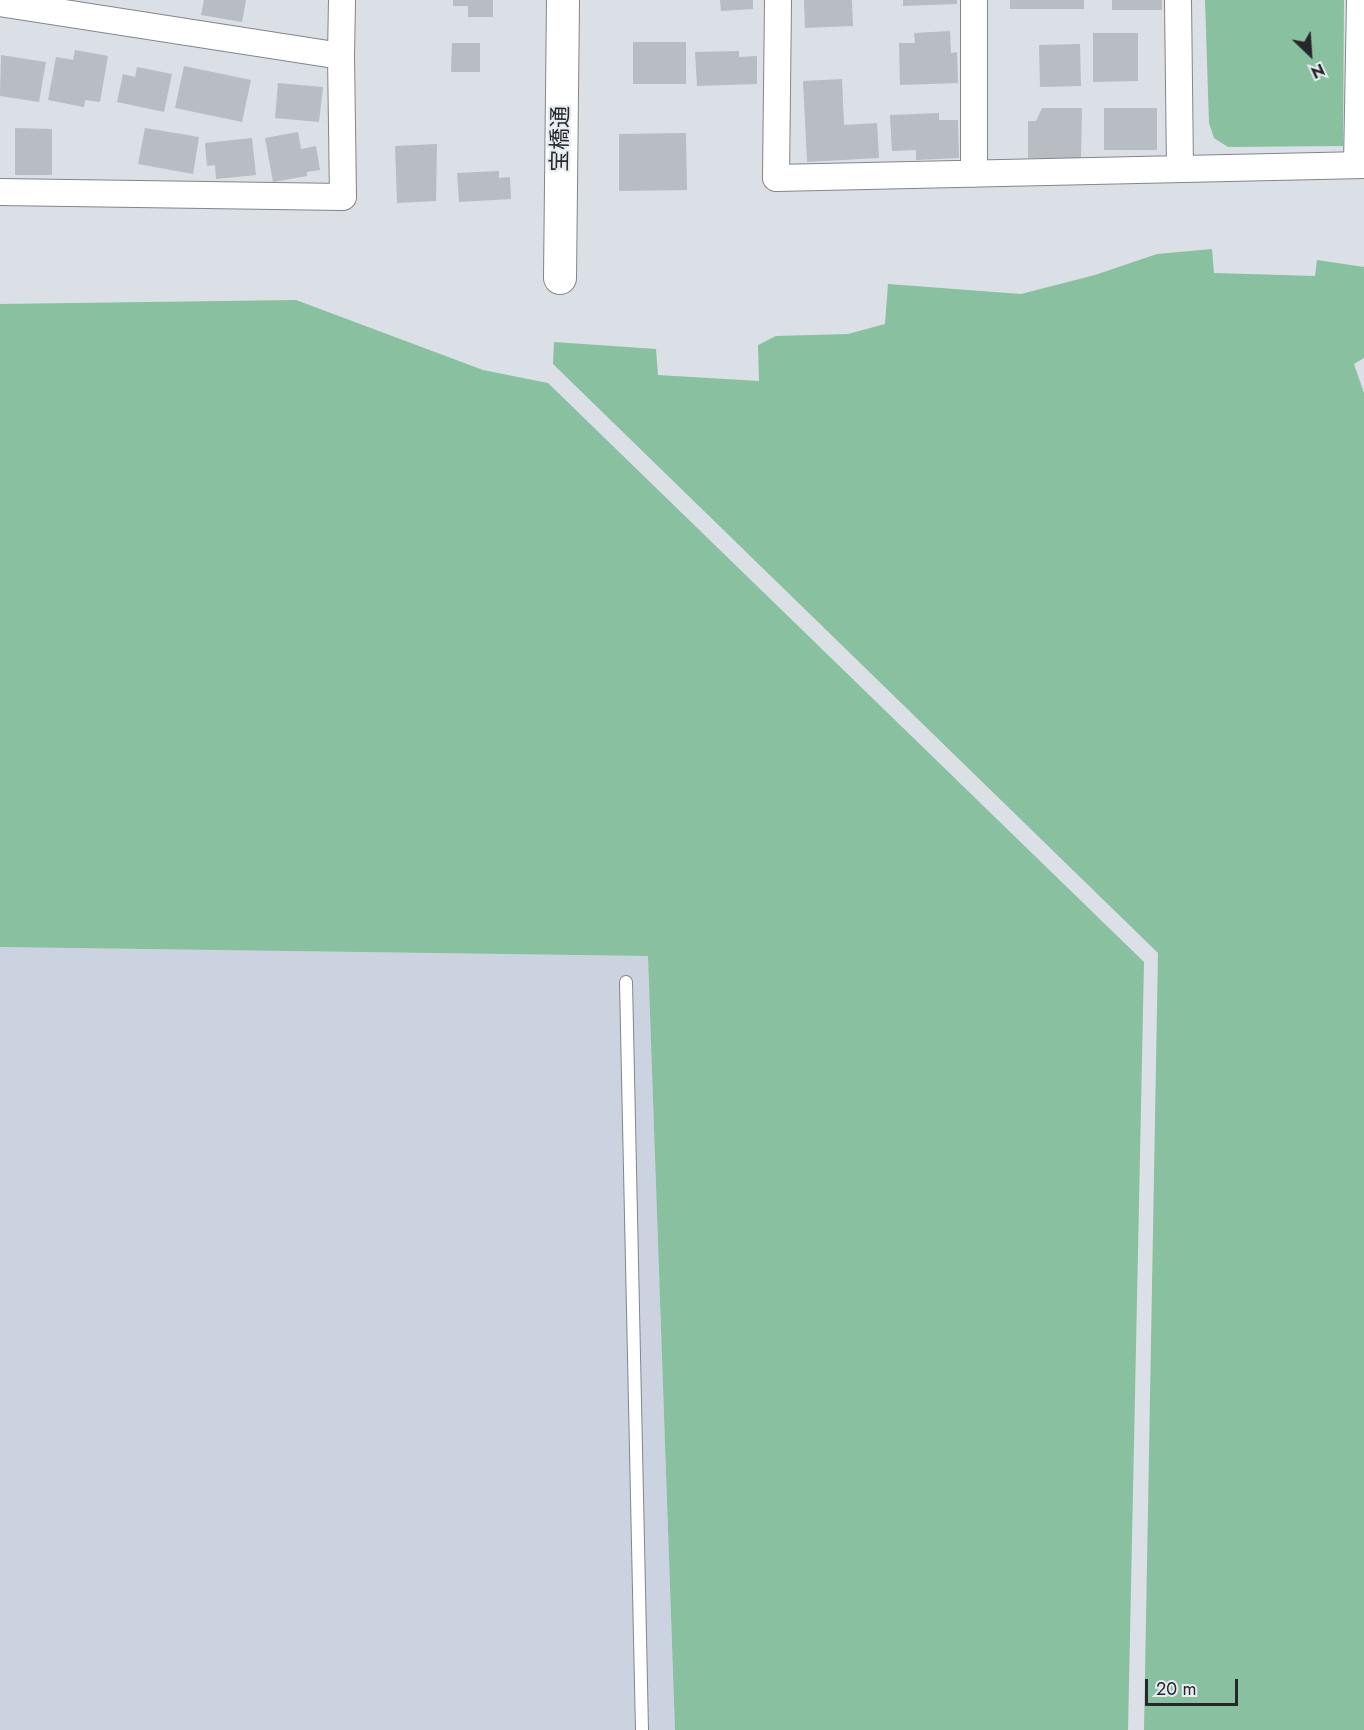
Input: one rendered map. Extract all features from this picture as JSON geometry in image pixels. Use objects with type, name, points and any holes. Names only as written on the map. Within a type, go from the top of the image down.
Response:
[{"type":"street","points":[[0,192],[343,197],[342,0]]},
{"type":"street","name":"宝橋通","points":[[560,278],[563,0]]},
{"type":"street","points":[[778,0],[776,178],[1361,165],[1362,29],[1360,0]]},
{"type":"street","points":[[974,0],[974,174]]},
{"type":"street","points":[[1178,0],[1180,169]]},
{"type":"street","points":[[0,3],[341,56]]},
{"type":"lane","points":[[626,982],[642,1730]]},
{"type":"shaded area","points":[[0,947],[648,956],[675,1730],[0,1730]]},
{"type":"green space","points":[[1205,0],[1344,0],[1343,146],[1228,147],[1214,138],[1209,123]]},
{"type":"green space","points":[[1212,249],[1214,273],[1315,276],[1317,260],[1364,267],[1364,358],[1354,364],[1364,393],[1364,1730],[1144,1730],[1158,953],[553,364],[554,342],[656,349],[658,375],[759,381],[758,345],[776,336],[848,334],[885,324],[888,284],[1021,294],[1095,275],[1157,254]]},
{"type":"green space","points":[[296,300],[483,370],[548,383],[1144,962],[1128,1730],[675,1730],[648,956],[0,947],[0,304]]},
{"type":"building","points":[[204,0],[246,0],[242,22],[201,15]]},
{"type":"building","points":[[453,0],[493,0],[493,17],[468,17],[468,6],[453,6]]},
{"type":"building","points":[[720,0],[753,0],[753,9],[721,11]]},
{"type":"building","points":[[804,0],[852,0],[853,26],[805,28]]},
{"type":"building","points":[[903,0],[957,0],[957,4],[903,6]]},
{"type":"building","points":[[1010,0],[1084,0],[1084,9],[1010,9]]},
{"type":"building","points":[[1112,0],[1162,0],[1162,10],[1112,10]]},
{"type":"building","points":[[950,31],[951,53],[957,52],[958,83],[900,85],[899,43],[915,43],[914,33]]},
{"type":"building","points":[[1093,33],[1138,33],[1138,81],[1093,82]]},
{"type":"building","points":[[633,42],[686,42],[686,84],[633,84]]},
{"type":"building","points":[[452,43],[480,43],[480,72],[451,72]]},
{"type":"building","points":[[1080,44],[1081,86],[1040,87],[1039,45]]},
{"type":"building","points":[[75,50],[108,56],[100,102],[85,100],[84,107],[48,100],[56,57],[73,60]]},
{"type":"building","points":[[739,51],[739,57],[757,56],[757,84],[697,86],[695,52]]},
{"type":"building","points":[[1,55],[46,62],[39,102],[0,96]]},
{"type":"building","points":[[184,66],[251,80],[242,122],[175,108]]},
{"type":"building","points":[[137,67],[172,74],[164,112],[117,102],[123,74],[135,77]]},
{"type":"building","points":[[842,79],[844,125],[877,123],[879,158],[807,162],[803,81]]},
{"type":"building","points":[[278,83],[323,87],[319,122],[275,118]]},
{"type":"building","points":[[1042,108],[1082,108],[1081,159],[1028,158],[1028,121],[1036,121]]},
{"type":"building","points":[[1104,108],[1157,108],[1157,150],[1104,150]]},
{"type":"building","points":[[939,113],[939,120],[958,120],[959,158],[916,160],[916,150],[892,151],[890,115]]},
{"type":"building","points":[[15,128],[52,129],[52,175],[15,175]]},
{"type":"building","points":[[145,128],[199,137],[193,174],[138,164]]},
{"type":"building","points":[[298,132],[301,149],[316,146],[320,170],[307,172],[307,176],[273,182],[265,138]]},
{"type":"building","points":[[686,133],[687,190],[619,191],[619,134]]},
{"type":"building","points":[[252,138],[256,175],[216,179],[215,165],[207,166],[205,143]]},
{"type":"building","points":[[437,144],[436,201],[397,203],[395,146]]},
{"type":"building","points":[[499,171],[499,178],[510,177],[511,199],[459,202],[457,173]]}]
